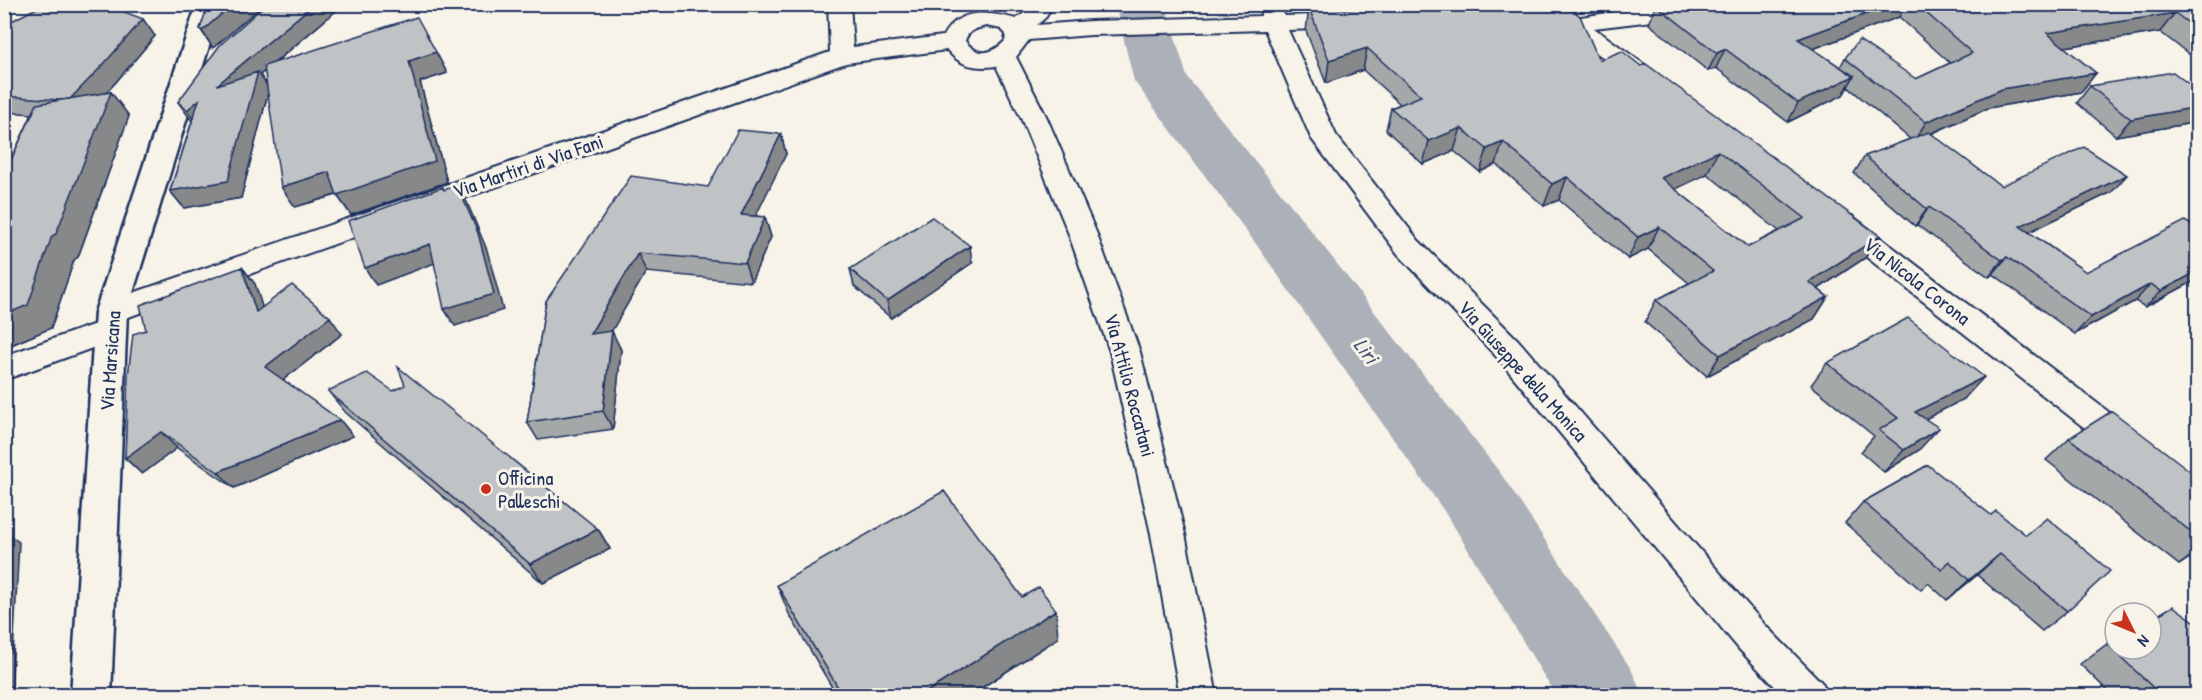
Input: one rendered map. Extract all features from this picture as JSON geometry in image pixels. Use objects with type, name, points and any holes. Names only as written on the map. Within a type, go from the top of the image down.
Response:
[{"type":"main road","name":"Via Marsicana","points":[[91,696],[111,321],[180,92],[210,4]]},
{"type":"street","points":[[4,15],[44,4]]},
{"type":"street","points":[[839,4],[842,56]]},
{"type":"street","points":[[1012,39],[998,20],[976,21],[958,29],[953,42],[961,54],[991,59],[1012,39],[1036,16],[1042,4]]},
{"type":"street","points":[[1545,20],[1574,25],[1617,17],[1736,4]]},
{"type":"street","points":[[1012,39],[1091,28],[1238,23],[1272,13],[1368,21]]},
{"type":"street","name":"Via Giuseppe della Monica","points":[[1272,13],[1324,138],[1408,248],[1507,348],[1752,637],[1809,696]]},
{"type":"street","points":[[1574,25],[1668,94]]},
{"type":"street","name":"Via Attilio Roccatani","points":[[1012,39],[1034,118],[1078,221],[1125,352],[1168,534],[1199,696]]},
{"type":"street","name":"Via Martiri di Via Fani","points":[[4,368],[111,321],[842,56],[953,42]]},
{"type":"street","points":[[180,92],[214,63]]},
{"type":"street","name":"Via Nicola Corona","points":[[1819,205],[2148,459]]},
{"type":"building","points":[[44,4],[104,4],[143,19],[70,99],[4,96],[4,25]]},
{"type":"building","points":[[211,4],[233,4],[202,31],[200,29],[207,8]]},
{"type":"building","points":[[266,4],[314,4],[217,85],[258,72],[228,181],[170,191],[199,100],[187,110],[178,102],[220,45]]},
{"type":"building","points":[[1893,4],[1798,39],[1854,76],[1798,103],[1725,49],[1717,53],[1656,5]]},
{"type":"building","points":[[1916,4],[2198,4],[2198,30],[2175,13],[2047,33],[2096,73],[2002,89],[1926,122],[1845,58],[1859,40],[1916,79],[1972,53]]},
{"type":"building","points":[[1542,5],[1574,11],[1580,16],[1599,60],[1622,51],[1641,66],[1646,64],[1880,236],[1809,282],[1828,297],[1720,355],[1656,300],[1713,271],[1659,227],[1638,237],[1567,177],[1552,184],[1503,142],[1487,149],[1461,128],[1429,141],[1391,108],[1421,96],[1367,48],[1329,60],[1309,8],[1411,10],[1410,7]],"holes":[[[1718,151],[1805,218],[1748,247],[1661,178]]]},
{"type":"building","points":[[417,17],[436,52],[409,61],[435,161],[337,195],[329,172],[281,187],[264,66]]},
{"type":"building","points":[[2173,72],[2198,91],[2198,107],[2131,119],[2090,86]]},
{"type":"building","points":[[111,92],[56,234],[52,236],[28,305],[4,315],[4,175],[37,104]]},
{"type":"building","points":[[738,130],[781,134],[741,215],[765,217],[745,263],[638,253],[590,334],[612,331],[603,411],[527,422],[546,301],[631,176],[708,187]]},
{"type":"building","points":[[1929,132],[2001,186],[2084,147],[2127,175],[2020,226],[2086,272],[2185,221],[2198,229],[2198,271],[2161,291],[2151,284],[2091,317],[2007,257],[2002,260],[1929,207],[1927,209],[1865,156]]},
{"type":"building","points":[[457,185],[478,233],[494,294],[444,309],[430,244],[365,268],[348,221],[443,187],[444,190]]},
{"type":"building","points":[[932,217],[970,246],[887,301],[850,269]]},
{"type":"building","points":[[242,267],[256,312],[292,285],[330,317],[265,367],[340,420],[218,472],[161,432],[125,458],[128,376],[133,334],[146,330],[140,305]]},
{"type":"building","points":[[1908,318],[1984,377],[1915,412],[1939,428],[1904,450],[1879,430],[1898,418],[1827,363]]},
{"type":"building","name":"Officina Palleschi","points":[[398,367],[598,529],[530,564],[328,391],[367,373],[393,391],[405,385]]},
{"type":"building","points":[[2112,411],[2198,477],[2198,537],[2069,438]]},
{"type":"building","points":[[1928,465],[1991,515],[1996,511],[2026,535],[2047,518],[2110,571],[2067,611],[2000,554],[1969,580],[1949,561],[1942,570],[1863,502]]},
{"type":"building","points":[[944,491],[1022,597],[1039,587],[1056,610],[920,696],[843,696],[777,585]]},
{"type":"building","points":[[2173,606],[2198,624],[2198,696],[2162,696],[2125,661],[2163,661],[2163,612]]},
{"type":"waterway","name":"Liri","points":[[1140,4],[1161,81],[1277,229],[1475,496],[1602,696]]},
{"type":"place","name":"Officina Palleschi","points":[[486,489]]}]
